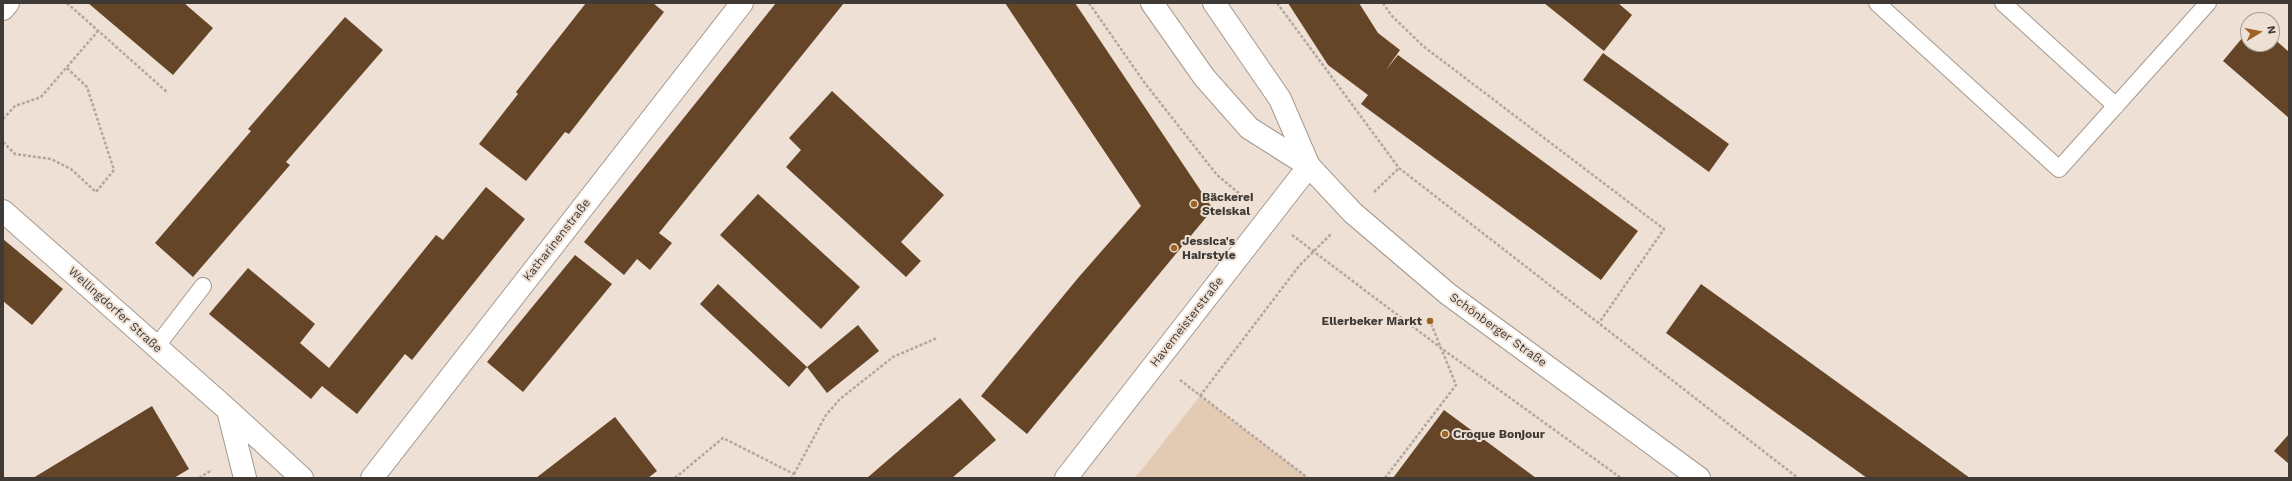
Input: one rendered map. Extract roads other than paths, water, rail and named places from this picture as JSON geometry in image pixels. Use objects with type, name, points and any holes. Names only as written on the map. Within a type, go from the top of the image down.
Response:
[{"type":"street","points":[[3,9],[8,3]]},
{"type":"street","name":"Katharinenstraße","points":[[372,478],[742,3]]},
{"type":"street","name":"Schönberger Straße","points":[[1152,3],[1204,77],[1249,128],[1309,166],[1353,212],[1448,294],[1699,478]]},
{"type":"street","name":"Schönberger Straße","points":[[1214,3],[1280,99],[1309,166]]},
{"type":"street","name":"Havemeisterstraße","points":[[1066,478],[1156,360],[1309,166]]},
{"type":"street","name":"Wellingdorfer Straße","points":[[3,211],[228,410],[302,478]]},
{"type":"street","points":[[228,410],[245,478]]},
{"type":"lane","points":[[1877,3],[2059,169],[2208,3]]},
{"type":"lane","points":[[2003,3],[2116,106]]},
{"type":"lane","points":[[156,347],[203,286]]},
{"type":"place","name":"Bäckerei Steiskal","points":[[1194,204]]},
{"type":"place","name":"Jessica's Hairstyle","points":[[1174,248]]},
{"type":"place","name":"Ellerbeker Markt","points":[[1430,321]]},
{"type":"place","name":"Croque Bonjour","points":[[1445,434]]}]
